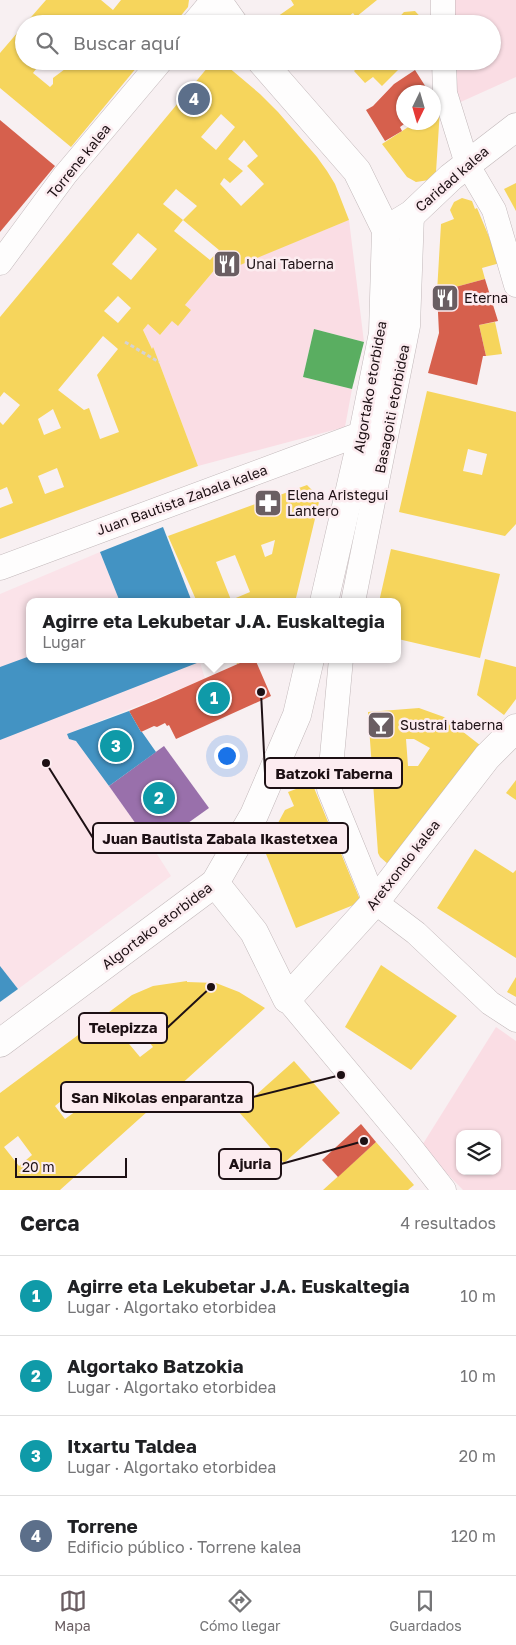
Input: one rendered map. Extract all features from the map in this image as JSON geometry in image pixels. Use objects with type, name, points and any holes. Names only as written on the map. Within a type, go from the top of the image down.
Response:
[{"type":"street","points":[[201,15],[215,0],[227,15]]},
{"type":"street","points":[[443,0],[443,15]]},
{"type":"street","name":"Torrene kalea","points":[[0,264],[65,175],[153,70]]},
{"type":"street","name":"Algortako etorbidea","points":[[269,70],[357,171],[386,230],[383,334],[364,433],[325,598]]},
{"type":"street","points":[[444,70],[445,93],[467,164],[494,210],[516,285]]},
{"type":"street","name":"Caridad kalea","points":[[386,230],[412,214],[451,177],[516,126]]},
{"type":"street","name":"Basagoiti etorbidea","points":[[355,598],[408,326],[412,214]]},
{"type":"street","name":"Juan Bautista Zabala kalea","points":[[0,568],[364,433]]},
{"type":"street","name":"Algortako etorbidea","points":[[0,1043],[215,883],[254,815],[293,724],[309,663]]},
{"type":"street","points":[[342,663],[329,789],[375,902],[416,933],[490,1003],[516,1020]]},
{"type":"street","name":"Aretxondo kalea","points":[[287,999],[375,902],[486,757],[516,728]]},
{"type":"street","points":[[215,883],[254,932],[287,999],[444,1190]]},
{"type":"path","points":[[125,342],[159,362]]},
{"type":"shaded area","points":[[453,0],[516,0],[516,77],[454,105],[453,70],[501,70],[501,15],[453,15]]},
{"type":"shaded area","points":[[349,220],[364,342],[314,329],[303,377],[352,389],[345,427],[198,466],[154,349],[152,349],[143,330],[148,324],[160,335],[172,321],[191,310],[185,305],[217,267],[223,271]]},
{"type":"shaded area","points":[[100,552],[118,598],[26,598],[26,663],[200,663],[205,679],[67,734],[69,739],[76,741],[109,786],[171,876],[18,989],[0,966],[0,594]]},
{"type":"shaded area","points":[[496,1027],[516,1041],[516,1190],[463,1190],[421,1147]]},
{"type":"building: Viviendas","points":[[46,0],[101,0],[113,10],[121,0],[189,0],[188,7],[181,15],[33,15]]},
{"type":"building: Viviendas","points":[[291,0],[377,0],[358,15],[353,13],[350,15],[280,15],[294,5]]},
{"type":"building: Viviendas","points":[[415,11],[419,15],[401,15],[404,12]]},
{"type":"building: Viviendas","points":[[15,36],[15,70],[35,70],[33,73],[50,87],[53,84],[53,78],[64,70],[135,70],[71,147],[0,88],[0,53]]},
{"type":"building: Viviendas","points":[[206,70],[232,70],[278,112],[317,157],[335,184],[349,220],[223,272],[217,267],[185,305],[191,310],[178,326],[172,321],[160,335],[148,324],[143,330],[152,349],[153,347],[154,349],[198,466],[0,539],[0,508],[13,503],[7,487],[0,490],[0,422],[3,425],[20,405],[4,392],[0,397],[0,317]],"holes":[[[221,114],[235,127],[216,150],[201,137]],[[244,140],[258,156],[247,166],[264,184],[241,206],[220,184],[224,178],[230,183],[243,171],[228,159]],[[176,189],[197,206],[183,220],[163,204]],[[183,220],[219,250],[210,260],[174,231]],[[138,233],[157,249],[131,280],[112,264]],[[118,296],[131,308],[118,323],[104,311]],[[103,336],[118,349],[97,375],[119,432],[100,439],[89,408],[84,410],[58,390]],[[53,409],[61,428],[44,435],[38,419]],[[57,468],[64,487],[45,494],[38,476]]]},
{"type":"building: Viviendas","points":[[398,70],[382,86],[373,77],[365,83],[354,71]]},
{"type":"building: Viviendas","points":[[404,130],[439,130],[436,172],[429,180],[416,182],[407,177],[382,144]]},
{"type":"building: Viviendas","points":[[516,183],[516,211],[504,189]]},
{"type":"building: Viviendas","points":[[462,198],[472,201],[475,209],[477,208],[500,263],[482,268],[485,279],[437,292],[441,224],[454,219],[450,210],[454,202]]},
{"type":"building: Viviendas","points":[[495,322],[502,354],[486,356],[479,325]]},
{"type":"building: Viviendas","points":[[427,391],[516,412],[516,524],[505,536],[399,512]],"holes":[[[468,449],[487,454],[482,475],[463,471]]]},
{"type":"building: Viviendas","points":[[307,485],[320,498],[296,598],[236,598],[250,592],[235,555],[216,562],[230,598],[195,598],[168,536]],"holes":[[[275,540],[272,554],[265,557],[261,545]]]},
{"type":"building: Viviendas","points":[[391,549],[500,574],[480,658],[401,640],[401,598],[380,598]]},
{"type":"building: Viviendas","points":[[485,659],[516,667],[516,699],[504,715],[477,695]]},
{"type":"building: Viviendas","points":[[419,708],[444,717],[485,749],[388,864],[378,853],[368,712]],"holes":[[[406,739],[414,739],[430,748],[418,766],[408,766]]]},
{"type":"building: Viviendas","points":[[516,780],[516,800],[506,793]]},
{"type":"building: Viviendas","points":[[312,783],[361,902],[296,928],[264,849],[285,810],[294,806],[288,792]]},
{"type":"building: Viviendas","points":[[475,849],[513,873],[516,870],[516,958],[437,908]]},
{"type":"building: Viviendas","points":[[381,965],[457,1016],[411,1070],[345,1027]]},
{"type":"building: Viviendas","points":[[516,977],[516,997],[507,992]]},
{"type":"building: Viviendas","points":[[187,981],[216,983],[239,992],[265,1008],[60,1190],[0,1190],[0,1093],[132,995],[153,986]],"holes":[[[139,1029],[153,1047],[140,1057],[125,1039]],[[72,1092],[83,1106],[65,1119],[55,1106]],[[18,1136],[32,1155],[19,1166],[4,1147]]]},
{"type":"building: Viviendas","points":[[294,1061],[340,1113],[284,1163],[238,1111]]},
{"type":"building: Viviendas","points":[[376,1142],[414,1185],[408,1190],[323,1190]]},
{"type":"building: Comercios","points":[[415,70],[425,85],[396,85],[396,130],[402,131],[385,141],[366,110],[373,106],[394,84]]},
{"type":"building: Comercios","points":[[0,120],[55,166],[0,232]]},
{"type":"building: Comercios","points":[[485,279],[498,321],[479,325],[486,356],[483,356],[477,385],[428,373],[439,333],[437,292]]},
{"type":"building: Comercios","points":[[240,663],[257,663],[271,696],[176,739],[169,725],[167,726],[165,723],[141,732],[129,711]]},
{"type":"building: Comercios","points":[[361,1124],[376,1142],[338,1177],[322,1160]]},
{"type":"building: Oficinas","points":[[164,746],[209,808],[153,848],[109,786]]},
{"type":"building: Escuelas","points":[[163,527],[190,598],[118,598],[100,552]]},
{"type":"building: Escuelas","points":[[26,657],[26,663],[197,663],[0,740],[0,667]]},
{"type":"building: Escuelas","points":[[129,711],[141,732],[156,752],[109,786],[76,741],[69,739],[67,734]]},
{"type":"building: Escuelas","points":[[0,966],[18,989],[0,1002]]},
{"type":"building: Público","points":[[314,329],[364,342],[352,389],[303,377]]},
{"type":"place","name":"Torrene","points":[[194,99]]},
{"type":"place","name":"Unai Taberna","points":[[227,264]]},
{"type":"place","name":"Eterna","points":[[445,298]]},
{"type":"place","name":"Elena Aristegui Lantero","points":[[268,503]]},
{"type":"place","name":"Batzoki Taberna","points":[[261,692]]},
{"type":"place","name":"Agirre eta Lekubetar J.A. Euskaltegia","points":[[214,698]]},
{"type":"place","name":"Sustrai taberna","points":[[381,725]]},
{"type":"place","name":"Itxartu Taldea","points":[[116,746]]},
{"type":"place","name":"Juan Bautista Zabala Ikastetxea","points":[[46,763]]},
{"type":"place","name":"Algortako Batzokia","points":[[159,798]]},
{"type":"place","name":"Telepizza","points":[[211,987]]},
{"type":"place","name":"San Nikolas enparantza","points":[[341,1075]]},
{"type":"place","name":"Ajuria","points":[[364,1141]]}]
